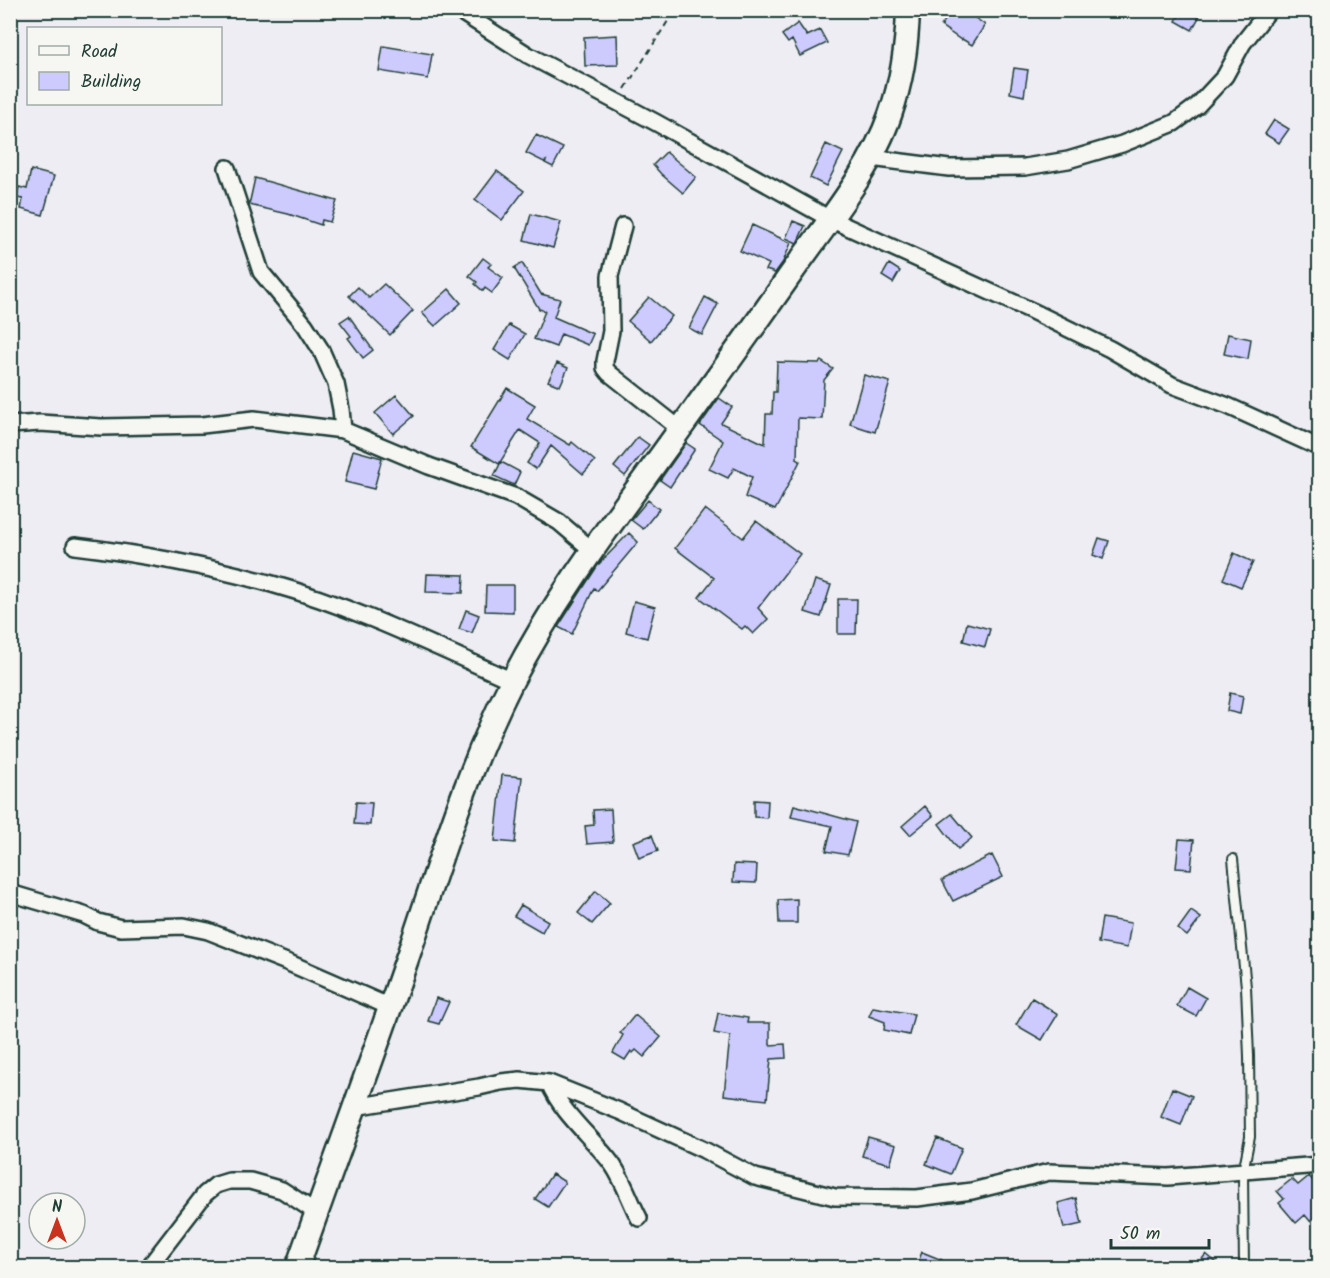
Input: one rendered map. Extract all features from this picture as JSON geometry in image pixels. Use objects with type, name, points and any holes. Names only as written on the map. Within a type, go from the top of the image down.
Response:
[{"type":"main road","points":[[297,1268],[450,830],[481,747],[513,681],[541,630],[592,550],[871,159],[890,117],[900,78],[907,38],[908,10]]},
{"type":"street","points":[[458,10],[528,56],[830,219],[1032,310],[1110,349],[1172,385],[1228,406],[1320,448]]},
{"type":"street","points":[[871,159],[949,168],[1024,167],[1068,160],[1122,144],[1174,123],[1197,106],[1225,76],[1243,43],[1269,10]]},
{"type":"street","points":[[227,168],[261,272],[305,325],[321,350],[336,384],[343,430]]},
{"type":"street","points":[[622,226],[610,276],[611,331],[605,356],[605,368],[656,413],[680,429]]},
{"type":"street","points":[[10,425],[40,423],[101,427],[202,425],[254,419],[343,430],[429,466],[516,497],[559,522],[592,550]]},
{"type":"street","points":[[75,546],[129,553],[272,584],[361,615],[513,681]]},
{"type":"street","points":[[10,893],[84,915],[98,922],[121,927],[184,926],[208,931],[390,1007]]},
{"type":"street","points":[[354,1107],[501,1082],[549,1083],[619,1111],[704,1150],[755,1177],[835,1197],[928,1196],[972,1191],[1050,1172],[1168,1177],[1320,1165]]},
{"type":"street","points":[[549,1083],[567,1113],[613,1166],[639,1218]]},
{"type":"street","points":[[148,1268],[205,1194],[216,1185],[229,1181],[250,1181],[282,1190],[316,1213]]},
{"type":"lane","points":[[1233,859],[1246,987],[1249,1056],[1250,1137],[1243,1172],[1244,1268]]},
{"type":"path","points":[[617,102],[675,10]]},
{"type":"building","points":[[952,10],[964,10],[985,25],[972,45],[941,26]]},
{"type":"building","points":[[1182,10],[1203,10],[1192,30],[1176,21]]},
{"type":"building","points":[[798,23],[807,36],[820,30],[827,43],[800,56],[792,40],[788,43],[782,35]]},
{"type":"building","points":[[617,35],[618,65],[585,66],[584,37]]},
{"type":"building","points":[[383,46],[432,54],[428,79],[379,71]]},
{"type":"building","points":[[1014,68],[1028,70],[1024,96],[1010,93]]},
{"type":"building","points":[[1274,120],[1289,129],[1279,143],[1265,134]]},
{"type":"building","points":[[536,135],[563,148],[553,167],[545,163],[546,161],[526,153]]},
{"type":"building","points":[[826,144],[843,152],[826,186],[810,178]]},
{"type":"building","points":[[666,152],[696,177],[683,193],[653,165]]},
{"type":"building","points":[[31,170],[54,176],[43,215],[21,209],[23,199],[16,198],[19,187],[27,189]]},
{"type":"building","points":[[497,171],[524,191],[502,220],[475,200]]},
{"type":"building","points":[[255,178],[337,201],[330,222],[322,220],[321,225],[249,205]]},
{"type":"building","points":[[531,214],[561,222],[553,248],[524,240]]},
{"type":"building","points":[[793,221],[805,226],[797,243],[786,238]]},
{"type":"building","points":[[752,225],[791,243],[783,262],[775,273],[766,270],[769,264],[740,251]]},
{"type":"building","points":[[483,258],[491,264],[488,267],[503,278],[492,293],[485,288],[483,291],[469,276]]},
{"type":"building","points":[[522,263],[541,294],[560,299],[554,317],[593,334],[588,345],[561,334],[556,347],[534,339],[545,311],[539,309],[514,268]]},
{"type":"building","points":[[889,264],[900,271],[893,283],[882,276]]},
{"type":"building","points":[[384,284],[413,311],[390,335],[349,296],[358,287],[369,298]]},
{"type":"building","points":[[449,289],[461,303],[435,326],[422,313]]},
{"type":"building","points":[[649,297],[672,316],[651,341],[628,321]]},
{"type":"building","points":[[705,297],[718,304],[702,335],[689,328]]},
{"type":"building","points":[[349,316],[373,350],[363,358],[348,338],[351,336],[340,322]]},
{"type":"building","points":[[509,325],[525,334],[510,360],[494,350]]},
{"type":"building","points":[[1228,334],[1251,339],[1248,359],[1224,354]]},
{"type":"building","points":[[821,361],[833,369],[824,380],[822,419],[798,418],[797,459],[800,461],[775,510],[745,497],[752,477],[734,468],[728,478],[709,469],[723,441],[700,425],[719,398],[732,407],[721,423],[765,444],[766,414],[772,414],[773,392],[776,392],[777,362],[819,363]]},
{"type":"building","points":[[557,363],[568,368],[560,386],[548,381]]},
{"type":"building","points":[[864,375],[890,382],[875,432],[850,424]]},
{"type":"building","points":[[507,388],[535,405],[527,419],[570,445],[572,442],[595,461],[583,474],[551,446],[536,469],[527,463],[540,443],[520,430],[499,464],[471,447]]},
{"type":"building","points":[[396,395],[414,416],[393,434],[375,413]]},
{"type":"building","points":[[638,437],[649,445],[625,476],[614,467]]},
{"type":"building","points":[[686,443],[695,449],[670,487],[660,480]]},
{"type":"building","points":[[353,450],[382,458],[374,489],[345,482]]},
{"type":"building","points":[[501,462],[520,472],[514,485],[494,476]]},
{"type":"building","points":[[648,500],[659,509],[643,529],[631,520]]},
{"type":"building","points":[[705,509],[743,538],[756,521],[800,554],[758,608],[768,619],[753,634],[745,626],[742,629],[699,597],[714,578],[675,548]]},
{"type":"building","points":[[629,533],[638,542],[597,591],[594,588],[572,634],[558,627],[598,565]]},
{"type":"building","points":[[1099,538],[1109,541],[1103,559],[1093,555]]},
{"type":"building","points":[[1234,553],[1253,562],[1241,587],[1223,579]]},
{"type":"building","points":[[427,574],[464,575],[463,593],[426,592]]},
{"type":"building","points":[[815,580],[831,585],[821,617],[805,612]]},
{"type":"building","points":[[486,585],[513,585],[513,612],[485,611]]},
{"type":"building","points":[[838,599],[857,599],[856,634],[838,634]]},
{"type":"building","points":[[634,601],[655,607],[647,638],[626,632]]},
{"type":"building","points":[[466,610],[479,615],[472,633],[459,629]]},
{"type":"building","points":[[967,623],[990,629],[985,647],[963,641]]},
{"type":"building","points":[[1230,693],[1243,696],[1240,714],[1227,711]]},
{"type":"building","points":[[502,775],[522,777],[515,843],[495,841]]},
{"type":"building","points":[[754,800],[768,801],[767,818],[754,817]]},
{"type":"building","points":[[356,802],[372,803],[370,825],[354,824]]},
{"type":"building","points":[[794,805],[856,822],[848,855],[826,851],[832,826],[791,817]]},
{"type":"building","points":[[925,806],[933,816],[910,835],[902,826]]},
{"type":"building","points":[[611,809],[613,842],[587,844],[585,826],[594,825],[593,810]]},
{"type":"building","points":[[952,814],[972,838],[958,849],[939,824]]},
{"type":"building","points":[[652,835],[658,851],[639,858],[633,842]]},
{"type":"building","points":[[1179,839],[1194,840],[1191,869],[1176,868]]},
{"type":"building","points":[[992,855],[1003,877],[953,901],[942,880]]},
{"type":"building","points":[[734,864],[757,865],[756,883],[733,882]]},
{"type":"building","points":[[596,891],[610,903],[592,924],[578,913]]},
{"type":"building","points":[[797,899],[797,923],[779,923],[778,900]]},
{"type":"building","points":[[521,905],[548,921],[542,932],[514,916]]},
{"type":"building","points":[[1191,911],[1201,918],[1187,936],[1178,929]]},
{"type":"building","points":[[1102,918],[1131,923],[1127,948],[1098,943]]},
{"type":"building","points":[[1187,987],[1206,998],[1196,1016],[1177,1006]]},
{"type":"building","points":[[436,998],[449,1002],[439,1024],[428,1021]]},
{"type":"building","points":[[1032,998],[1058,1014],[1042,1040],[1016,1025]]},
{"type":"building","points":[[873,1007],[914,1014],[909,1035],[884,1030],[885,1022],[869,1016]]},
{"type":"building","points":[[718,1013],[748,1018],[747,1023],[770,1023],[770,1045],[785,1044],[786,1058],[771,1059],[767,1100],[724,1095],[730,1036],[714,1033]]},
{"type":"building","points":[[635,1015],[661,1037],[644,1057],[636,1050],[633,1053],[631,1051],[625,1060],[613,1053],[623,1035],[620,1033]]},
{"type":"building","points":[[1172,1088],[1192,1096],[1181,1125],[1161,1117]]},
{"type":"building","points":[[868,1137],[896,1145],[890,1164],[862,1156]]},
{"type":"building","points":[[937,1138],[962,1148],[951,1174],[926,1164]]},
{"type":"building","points":[[552,1174],[565,1182],[548,1207],[535,1199]]},
{"type":"building","points":[[1309,1176],[1320,1189],[1320,1214],[1310,1221],[1305,1215],[1296,1223],[1279,1203],[1284,1199],[1277,1191],[1292,1179],[1298,1185]]},
{"type":"building","points":[[1076,1198],[1082,1224],[1064,1228],[1058,1203]]},
{"type":"building","points":[[922,1252],[942,1260],[939,1268],[916,1268]]},
{"type":"building","points":[[1206,1254],[1223,1268],[1195,1268]]}]
